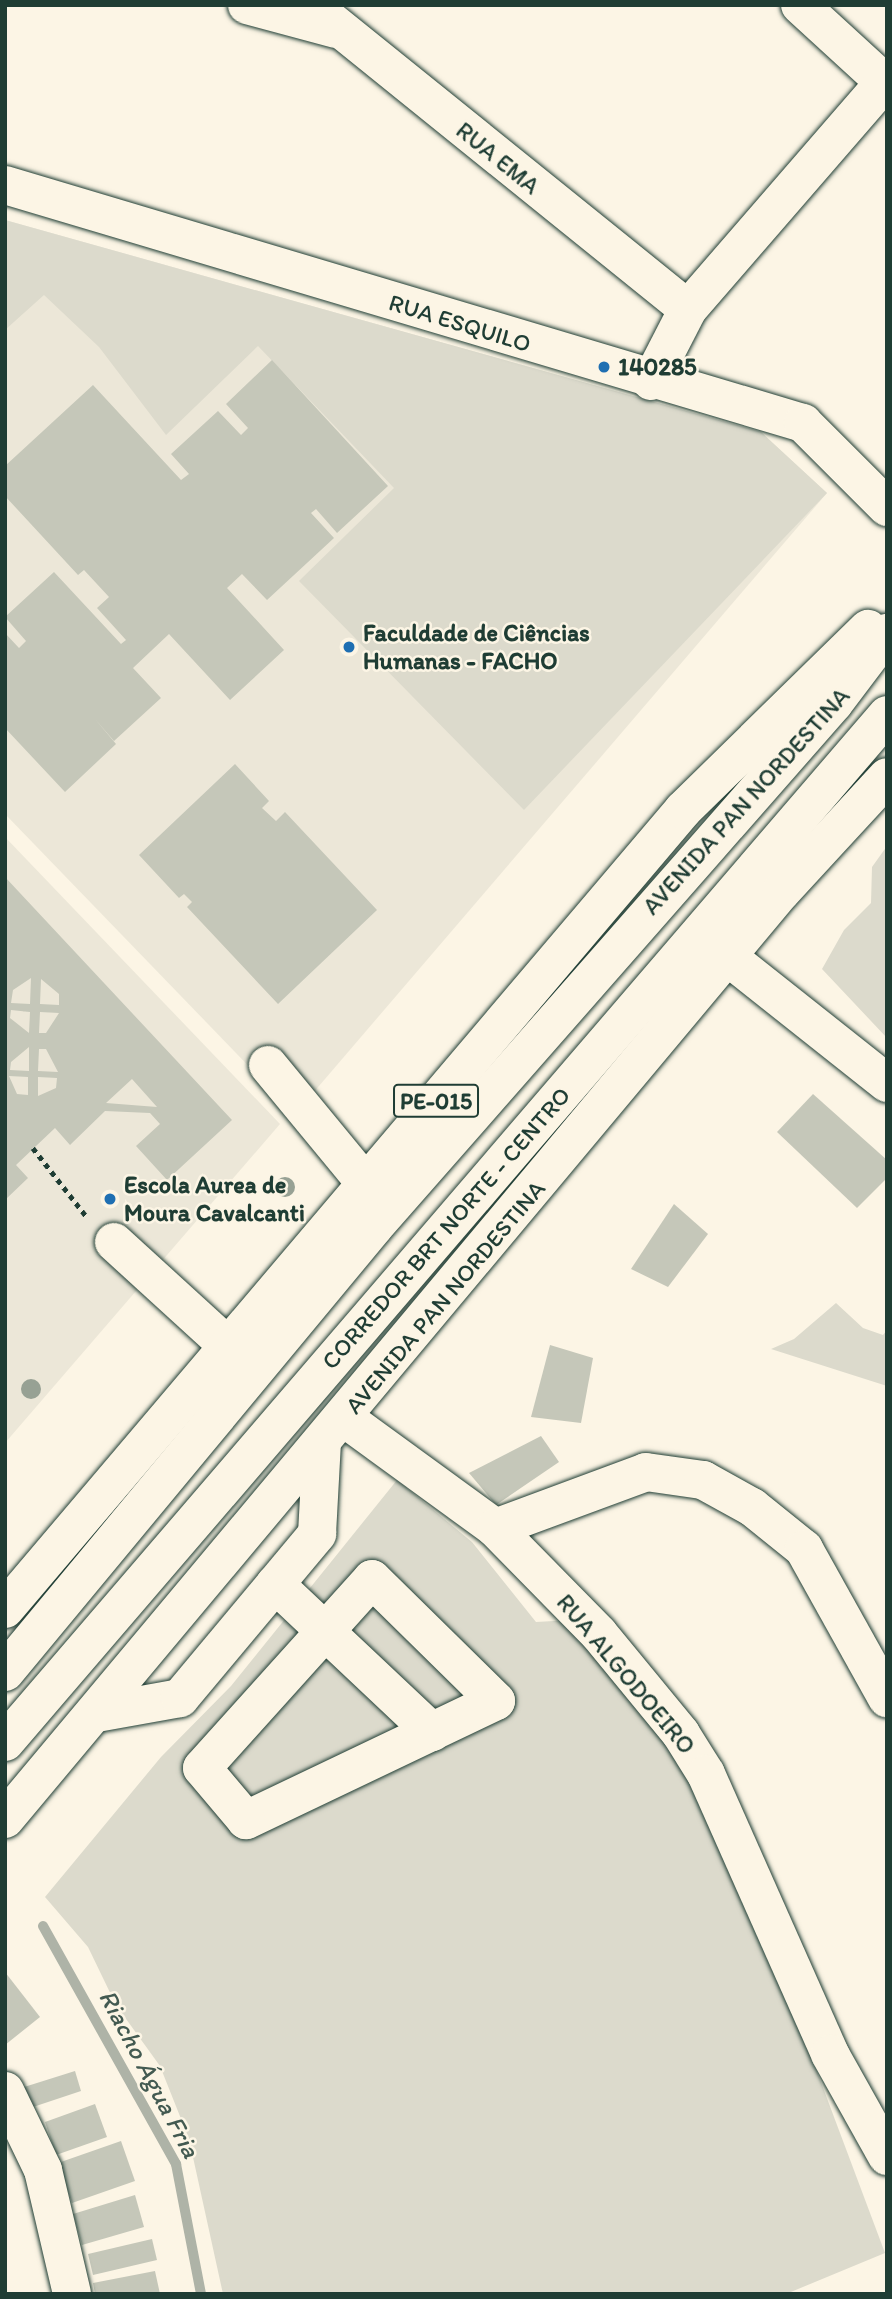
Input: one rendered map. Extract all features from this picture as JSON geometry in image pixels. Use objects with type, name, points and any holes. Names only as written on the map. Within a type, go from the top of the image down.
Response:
[{"type":"main road","points":[[247,5],[324,17]]},
{"type":"main road","points":[[651,381],[688,309],[885,80],[800,5]]},
{"type":"main road","name":"RUA EMA","points":[[324,17],[688,309]]},
{"type":"main road","name":"RUA ESQUILO","points":[[5,186],[651,381],[803,423],[887,507]]},
{"type":"main road","name":"AVENIDA PAN NORDESTINA","points":[[5,1609],[683,810],[887,611]]},
{"type":"main road","name":"AVENIDA PAN NORDESTINA","points":[[5,1672],[374,1227],[834,703],[887,633]]},
{"type":"main road","name":"CORREDOR BRT NORTE - CENTRO","points":[[5,1742],[887,715]]},
{"type":"main road","name":"AVENIDA PAN NORDESTINA","points":[[5,1819],[97,1713],[728,957],[887,777]]},
{"type":"main road","points":[[728,957],[887,1083]]},
{"type":"main road","points":[[268,1065],[366,1184]]},
{"type":"main road","points":[[114,1242],[229,1347]]},
{"type":"main road","points":[[97,1713],[180,1698],[317,1534],[333,1430]]},
{"type":"main road","name":"RUA ALGODOEIRO","points":[[333,1430],[495,1528],[599,1634],[681,1734],[706,1774],[830,2054],[887,2156]]},
{"type":"main road","points":[[495,1528],[646,1472],[704,1480],[752,1507],[804,1549],[887,1698]]},
{"type":"main road","points":[[372,1579],[496,1701],[246,1820],[202,1768],[328,1630],[372,1579]]},
{"type":"main road","points":[[275,1584],[328,1630],[432,1732]]},
{"type":"main road","points":[[5,2091],[43,2170],[72,2294]]},
{"type":"path","points":[[33,1149],[114,1242]]},
{"type":"shaded area","name":"Faculdade de Ciências Humanas - FACHO","points":[[5,220],[761,432],[827,493],[295,1114],[5,814]]},
{"type":"shaded area","points":[[5,220],[761,432],[827,493],[524,810],[299,581],[394,488],[258,346],[166,435],[99,347],[44,295],[5,330]]},
{"type":"shaded area","name":"Escola Aurea de Moura Cavalcanti","points":[[5,837],[280,1124],[5,1443]]},
{"type":"shaded area","points":[[887,846],[887,1038],[822,969],[844,930],[871,903],[872,867]]},
{"type":"shaded area","points":[[836,1303],[863,1328],[883,1335],[887,1330],[887,1386],[771,1349],[794,1339]]},
{"type":"shaded area","points":[[397,1480],[472,1542],[536,1622],[572,1620],[674,1741],[789,1997],[885,2253],[786,2294],[223,2294],[189,2139],[160,2066],[116,2005],[88,1947],[45,1897],[161,1757],[231,1686]]},
{"type":"building","points":[[272,360],[388,486],[337,533],[316,509],[311,513],[334,538],[267,600],[242,574],[227,588],[284,650],[230,700],[169,634],[133,668],[161,698],[114,741],[95,719],[116,744],[65,792],[5,728],[5,633],[19,648],[26,641],[5,617],[54,572],[121,644],[126,640],[97,608],[109,597],[84,570],[78,575],[5,496],[5,466],[93,385],[181,480],[189,474],[171,454],[218,411],[241,435],[248,428],[226,404]]},
{"type":"building","points":[[235,764],[269,801],[262,808],[276,821],[285,812],[377,910],[278,1004],[187,907],[192,902],[184,894],[179,898],[139,855]]},
{"type":"building","points":[[5,877],[232,1120],[167,1180],[136,1146],[160,1124],[150,1113],[105,1111],[70,1145],[55,1128],[16,1165],[28,1178],[5,1200]],"holes":[[[31,978],[30,1004],[11,1003],[13,990]],[[41,979],[59,994],[59,1005],[40,1004]],[[11,1010],[30,1012],[29,1033],[10,1018]],[[40,1012],[59,1013],[46,1033],[39,1033]],[[29,1047],[29,1071],[10,1070],[11,1062]],[[39,1049],[46,1049],[58,1072],[38,1071]],[[9,1076],[28,1077],[28,1095],[17,1094]],[[38,1077],[57,1078],[56,1088],[38,1096]],[[132,1079],[157,1107],[106,1103]]]},
{"type":"building","points":[[813,1094],[887,1160],[887,1178],[857,1208],[777,1132]]},
{"type":"building","points":[[674,1204],[708,1234],[668,1287],[631,1269]]},
{"type":"building","points":[[550,1345],[593,1358],[581,1423],[531,1417]]},
{"type":"building","points":[[541,1436],[559,1462],[496,1505],[469,1473]]},
{"type":"building","points":[[5,1972],[40,2017],[5,2045]]},
{"type":"building","points":[[75,2071],[81,2091],[27,2109],[21,2088]]},
{"type":"building","points":[[95,2104],[107,2137],[56,2155],[45,2122]]},
{"type":"building","points":[[121,2141],[135,2181],[72,2203],[58,2163]]},
{"type":"building","points":[[135,2195],[144,2227],[82,2245],[73,2214]]},
{"type":"building","points":[[152,2239],[157,2260],[93,2275],[88,2254]]},
{"type":"building","points":[[155,2271],[160,2294],[95,2294],[93,2283]]},
{"type":"waterway","name":"Riacho Água Fria","points":[[43,1926],[176,2164],[201,2294]]},
{"type":"place","name":"140285","points":[[604,367]]},
{"type":"place","name":"Faculdade de Ciências Humanas - FACHO","points":[[349,647]]},
{"type":"place","name":"Escola Aurea de Moura Cavalcanti","points":[[110,1199]]}]
